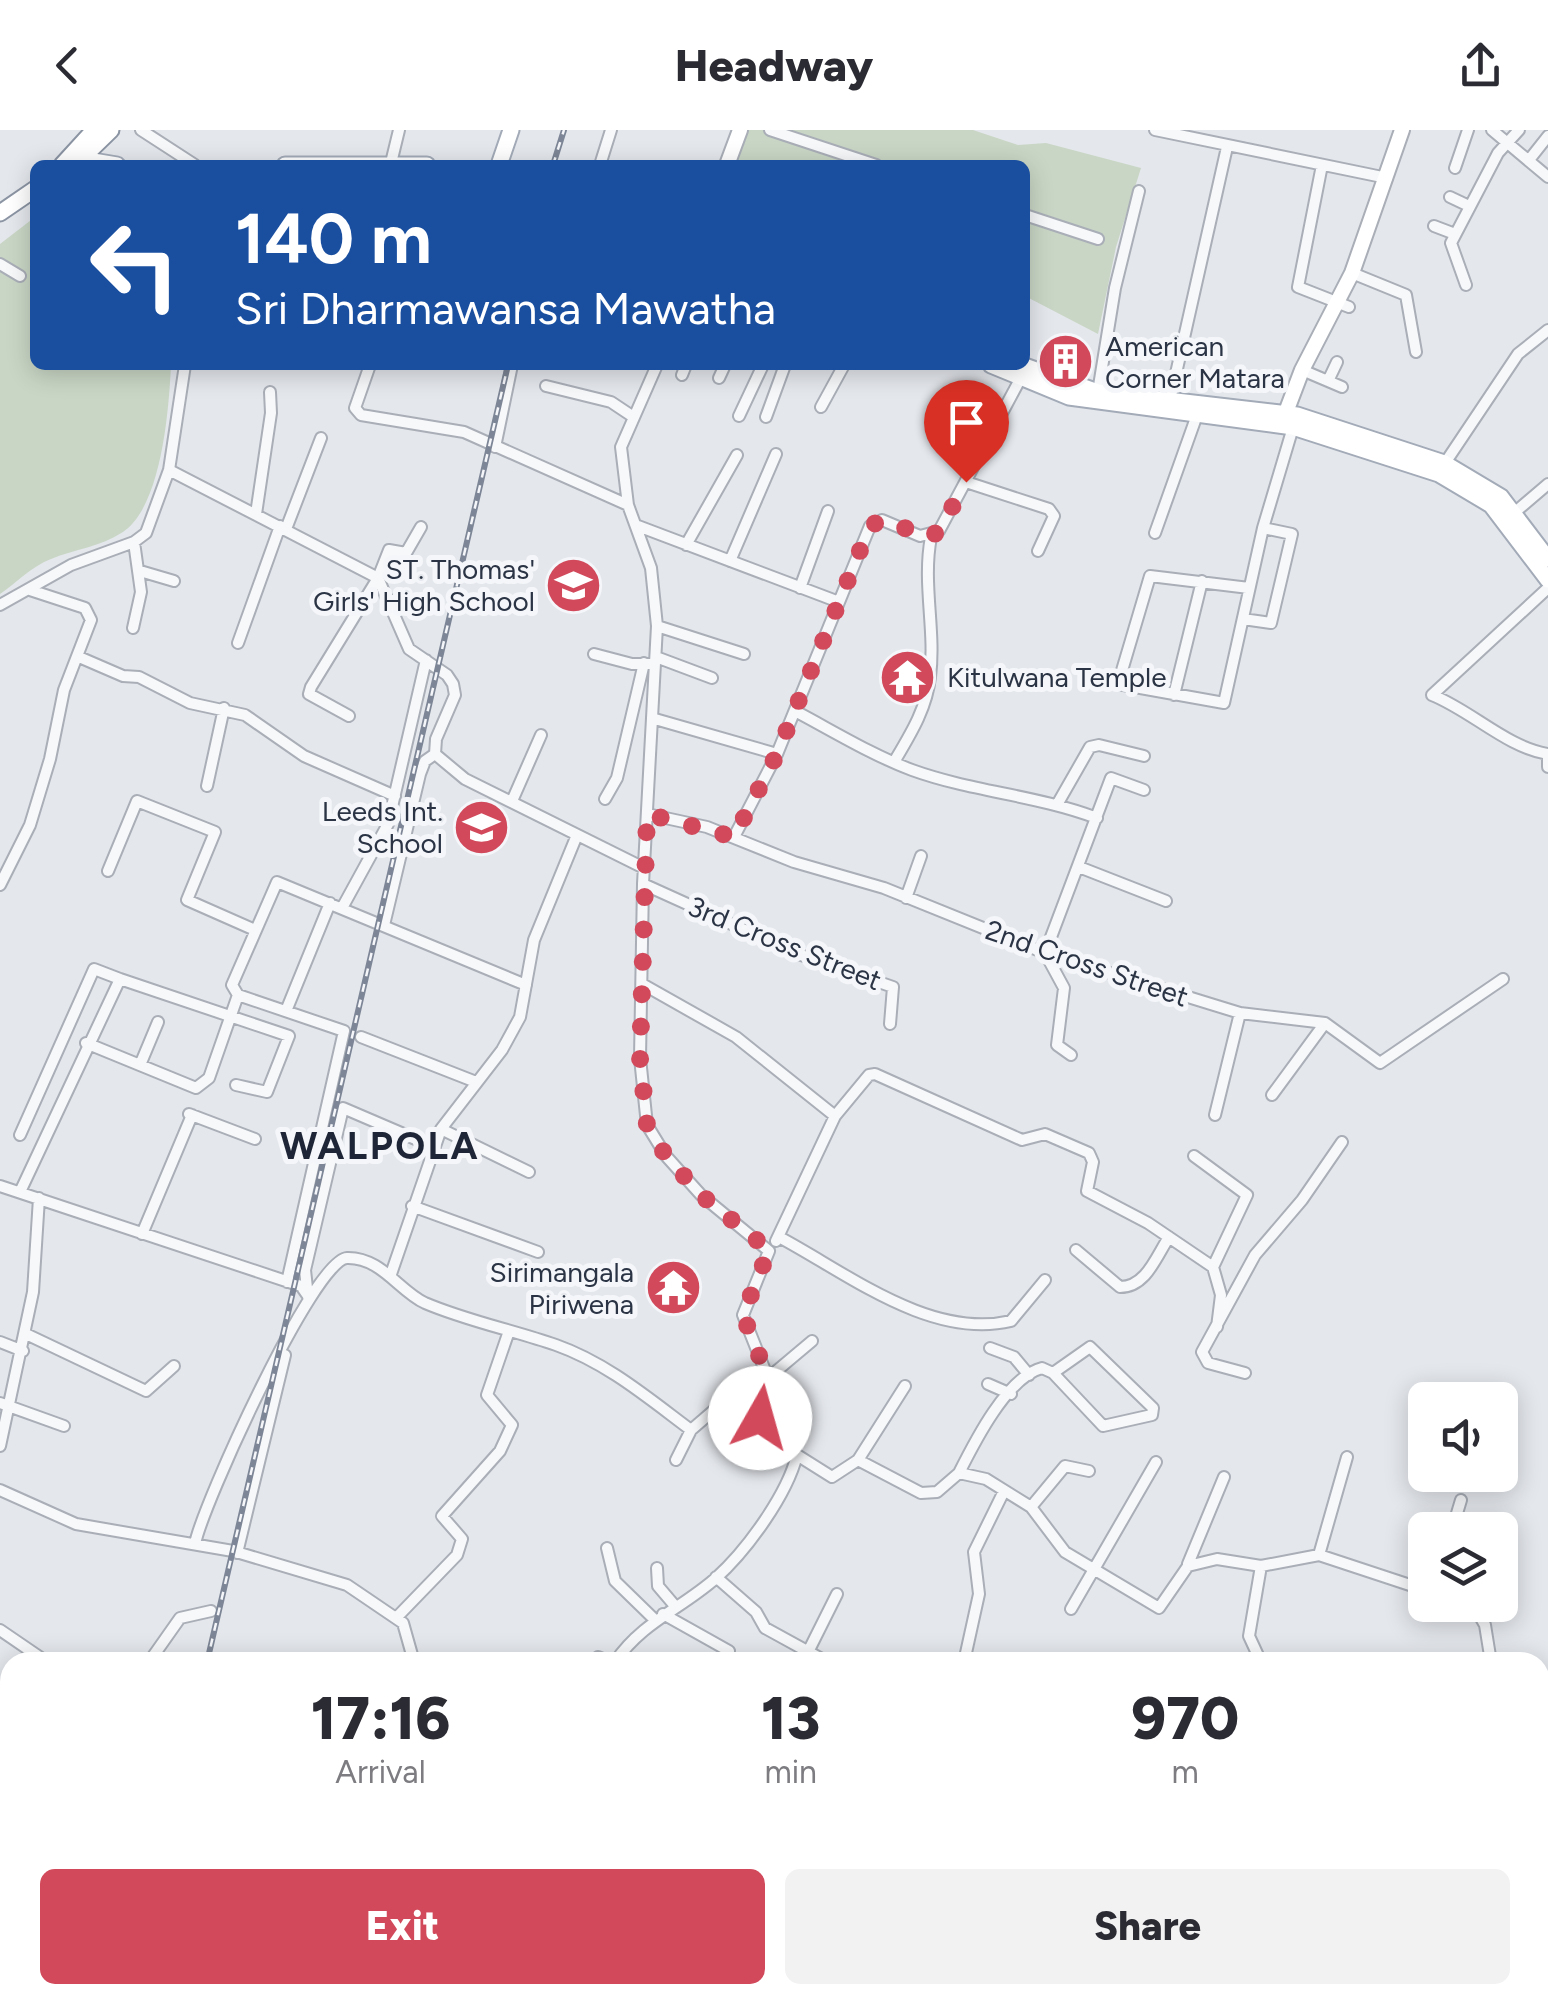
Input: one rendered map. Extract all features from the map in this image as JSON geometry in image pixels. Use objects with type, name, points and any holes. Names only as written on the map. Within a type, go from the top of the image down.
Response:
[{"type":"main road","points":[[77,159],[94,130]]},
{"type":"main road","points":[[77,159],[111,130]]},
{"type":"main road","points":[[501,160],[511,130]]},
{"type":"main road","points":[[729,160],[740,130]]},
{"type":"main road","points":[[1289,420],[1302,370],[1344,304],[1402,130]]},
{"type":"main road","points":[[0,214],[30,193]]},
{"type":"main road","points":[[0,224],[30,204]]},
{"type":"main road","points":[[1023,370],[1068,397],[1197,415],[1289,420]]},
{"type":"main road","points":[[1023,370],[1098,392],[1289,420],[1486,485],[1514,513],[1548,559]]},
{"type":"main road","points":[[1441,469],[1491,505],[1548,580]]},
{"type":"street","points":[[141,130],[186,160]]},
{"type":"street","points":[[392,160],[400,130]]},
{"type":"street","points":[[602,160],[612,130]]},
{"type":"street","points":[[770,130],[861,160]]},
{"type":"street","points":[[1154,130],[1387,178]]},
{"type":"street","points":[[1455,168],[1468,130]]},
{"type":"street","points":[[1492,130],[1548,177]]},
{"type":"street","points":[[1466,286],[1451,243],[1469,206],[1519,130]]},
{"type":"street","points":[[1529,160],[1548,136]]},
{"type":"street","points":[[1170,400],[1227,147]]},
{"type":"street","points":[[1322,165],[1298,287],[1344,304]]},
{"type":"street","points":[[1098,392],[1115,288],[1139,190]]},
{"type":"street","points":[[1450,197],[1469,206]]},
{"type":"street","points":[[1030,217],[1098,239]]},
{"type":"street","points":[[1434,226],[1455,234]]},
{"type":"street","points":[[0,264],[20,276]]},
{"type":"street","points":[[1352,273],[1406,295],[1416,352]]},
{"type":"street","points":[[1441,469],[1518,354],[1548,330]]},
{"type":"street","points":[[1328,381],[1337,362]]},
{"type":"street","points":[[0,605],[71,565],[134,542],[152,520],[169,470],[185,370]]},
{"type":"street","points":[[368,370],[355,408],[360,415],[464,432],[628,504]]},
{"type":"street","points":[[496,446],[511,370]]},
{"type":"street","points":[[605,800],[617,778],[652,661],[657,626],[651,568],[628,504],[620,447],[655,370]]},
{"type":"street","points":[[719,378],[723,370]]},
{"type":"street","points":[[739,416],[761,370]]},
{"type":"street","points":[[766,417],[783,370]]},
{"type":"street","points":[[820,407],[841,370]]},
{"type":"street","points":[[894,762],[924,706],[931,674],[925,568],[930,537],[939,531],[1023,370]]},
{"type":"street","points":[[1302,370],[1342,387]]},
{"type":"street","points":[[546,386],[611,402],[632,416]]},
{"type":"street","points":[[256,514],[272,414],[270,392]]},
{"type":"street","points":[[1155,534],[1197,415]]},
{"type":"street","points":[[1249,588],[1150,576],[1118,684],[1224,703],[1289,420]]},
{"type":"street","points":[[238,642],[321,438]]},
{"type":"street","points":[[730,561],[776,454]]},
{"type":"street","points":[[686,544],[737,455]]},
{"type":"street","points":[[169,470],[378,578],[409,650],[447,675],[455,694],[436,739],[435,754]]},
{"type":"street","points":[[966,482],[1049,508],[1054,516],[1038,551]]},
{"type":"street","points":[[1514,513],[1548,484]]},
{"type":"street","points":[[800,588],[828,512]]},
{"type":"street","points":[[734,837],[777,754],[876,520],[930,537]]},
{"type":"street","points":[[638,526],[840,602]]},
{"type":"street","points":[[349,716],[310,694],[378,578],[391,548],[406,553],[421,527]]},
{"type":"street","points":[[1242,618],[1271,623],[1292,534],[1263,528]]},
{"type":"street","points":[[132,628],[142,592],[134,542]]},
{"type":"street","points":[[140,571],[174,580]]},
{"type":"street","points":[[1174,695],[1202,581]]},
{"type":"street","points":[[1548,588],[1432,695],[1527,750],[1548,756],[1548,767]]},
{"type":"street","points":[[0,884],[30,824],[50,759],[64,690],[91,620],[86,608],[30,590]]},
{"type":"street","points":[[657,626],[744,654]]},
{"type":"street","points":[[594,654],[652,661],[712,678]]},
{"type":"street","points":[[79,657],[123,676],[139,677],[190,703],[246,715],[269,736],[304,756],[395,796]]},
{"type":"street","points":[[342,908],[388,824],[426,660]]},
{"type":"street","points":[[652,661],[655,718],[643,884],[640,1058],[647,1125],[666,1156],[701,1195],[769,1250]]},
{"type":"street","points":[[206,786],[224,708]]},
{"type":"street","points":[[795,712],[894,762],[978,790],[1019,793],[1097,818]]},
{"type":"street","points":[[655,718],[777,754]]},
{"type":"street","points":[[512,801],[540,735]]},
{"type":"street","points":[[1058,803],[1090,747],[1144,756]]},
{"type":"street","points":[[435,754],[465,779],[644,868]]},
{"type":"street","points":[[384,926],[420,774],[425,761],[435,754]]},
{"type":"street","points":[[1072,1055],[1057,1045],[1064,988],[1046,953],[1111,778],[1144,790]]},
{"type":"street","points":[[108,870],[137,800],[215,832],[187,900],[255,930]]},
{"type":"street","name":"2nd Cross Street","points":[[647,814],[734,837],[1046,953],[1240,1013],[1325,1023]]},
{"type":"street","points":[[391,1274],[441,1129],[514,1030],[534,940],[577,835]]},
{"type":"street","points":[[906,898],[921,856]]},
{"type":"street","points":[[1078,868],[1166,901]]},
{"type":"street","points":[[287,1282],[344,1031],[238,995],[232,985],[277,882],[526,986]]},
{"type":"street","name":"3rd Cross Street","points":[[643,884],[798,954],[893,987],[890,1024]]},
{"type":"street","points":[[286,1011],[330,904]]},
{"type":"street","points":[[20,1134],[94,969],[289,1036],[267,1092],[258,1094],[236,1085]]},
{"type":"street","points":[[20,1192],[86,1043],[120,979]]},
{"type":"street","points":[[1272,1095],[1325,1023],[1351,1038],[1373,1062],[1384,1062],[1502,979]]},
{"type":"street","points":[[644,985],[736,1037],[835,1116]]},
{"type":"street","points":[[86,1043],[196,1088],[209,1078],[238,995]]},
{"type":"street","points":[[1215,1115],[1240,1013]]},
{"type":"street","points":[[140,1065],[158,1022]]},
{"type":"street","points":[[361,1037],[476,1082]]},
{"type":"street","points":[[760,1418],[768,1378],[743,1315],[769,1250],[780,1237],[835,1116],[869,1074],[1022,1140],[1045,1134],[1092,1156],[1087,1191],[1214,1267]]},
{"type":"street","points":[[237,1552],[286,1351],[308,1297],[305,1270],[342,1108],[434,1147]]},
{"type":"street","points":[[142,1234],[190,1115],[254,1139]]},
{"type":"street","points":[[441,1129],[529,1172]]},
{"type":"street","points":[[1246,1373],[1202,1358],[1255,1256],[1302,1200],[1342,1142]]},
{"type":"street","points":[[1194,1156],[1248,1195],[1214,1267],[1221,1295],[1216,1327]]},
{"type":"street","points":[[0,1186],[301,1286],[308,1297]]},
{"type":"street","points":[[0,1446],[6,1405],[24,1350],[39,1198]]},
{"type":"street","points":[[412,1206],[538,1252]]},
{"type":"street","points":[[780,1237],[898,1300],[965,1326],[1011,1321],[1045,1280]]},
{"type":"street","points":[[1076,1250],[1120,1288],[1132,1287],[1140,1282],[1169,1237]]},
{"type":"street","points":[[195,1544],[212,1491],[308,1297],[338,1262],[348,1258],[391,1274],[421,1301],[559,1346],[616,1373],[691,1430]]},
{"type":"street","points":[[398,1617],[456,1556],[462,1539],[442,1516],[500,1451],[512,1426],[488,1395],[509,1331]]},
{"type":"street","points":[[26,1334],[146,1391],[174,1366]]},
{"type":"street","points":[[768,1378],[812,1341]]},
{"type":"street","points":[[0,1342],[24,1350]]},
{"type":"street","points":[[990,1348],[1014,1357],[1028,1375]]},
{"type":"street","points":[[858,1460],[921,1493],[937,1492],[958,1473],[984,1423],[1028,1375],[1042,1368],[1053,1374],[1103,1426],[1152,1415],[1153,1408],[1096,1349],[1082,1350],[1053,1374]]},
{"type":"street","points":[[988,1384],[1011,1394]]},
{"type":"street","points":[[676,1460],[691,1430],[720,1405],[760,1418],[797,1455],[832,1477],[858,1460],[906,1386]]},
{"type":"street","points":[[6,1405],[64,1426]]},
{"type":"street","points":[[617,1652],[658,1616],[716,1577],[781,1490],[797,1455]]},
{"type":"street","points":[[1319,1556],[1347,1457]]},
{"type":"street","points":[[1071,1609],[1156,1462]]},
{"type":"street","points":[[1031,1506],[1065,1466],[1089,1471]]},
{"type":"street","points":[[958,1473],[986,1478],[1031,1506],[1065,1552],[1160,1608],[1188,1566],[1224,1477]]},
{"type":"street","points":[[0,1490],[76,1524],[237,1552],[347,1585],[398,1617],[410,1652]]},
{"type":"street","points":[[966,1652],[979,1594],[974,1552],[1004,1491]]},
{"type":"street","points":[[1457,1512],[1461,1500]]},
{"type":"street","points":[[607,1548],[615,1581],[658,1616],[729,1651]]},
{"type":"street","points":[[1188,1566],[1216,1560],[1261,1566],[1319,1556],[1408,1585]]},
{"type":"street","points":[[1256,1652],[1249,1636],[1261,1566]]},
{"type":"street","points":[[658,1568],[658,1586],[676,1606]]},
{"type":"street","points":[[716,1577],[756,1612],[765,1628],[808,1652],[837,1594]]},
{"type":"street","points":[[156,1652],[180,1618],[211,1611]]},
{"type":"street","points":[[1482,1622],[1489,1652]]},
{"type":"street","points":[[0,1630],[29,1652]]},
{"type":"green space","points":[[747,130],[973,130],[1018,145],[1046,143],[1141,168],[1116,247],[1098,334],[1030,299],[1030,160],[736,160]]},
{"type":"green space","points":[[30,221],[30,370],[171,370],[161,455],[147,501],[136,519],[114,537],[44,562],[0,594],[0,244]]},
{"type":"railway","points":[[555,160],[564,130]]},
{"type":"railway","points":[[209,1652],[507,370]]},
{"type":"place","name":"American Corner Matara","points":[[1066,362]]},
{"type":"place","name":"ST. Thomas' Girls' High School","points":[[574,585]]},
{"type":"place","name":"Kitulwana Temple","points":[[908,677]]},
{"type":"place","name":"Leeds Int. School","points":[[482,827]]},
{"type":"place","name":"Sirimangala Piriwena","points":[[673,1288]]},
{"type":"district","name":"WALPOLA","points":[[380,1146]]},
{"type":"route","points":[[760,1418],[768,1378],[743,1315],[769,1250],[701,1195],[666,1156],[647,1125],[640,1058],[647,814],[734,837],[777,754],[870,526],[882,520],[930,537],[939,531],[966,482]]}]
